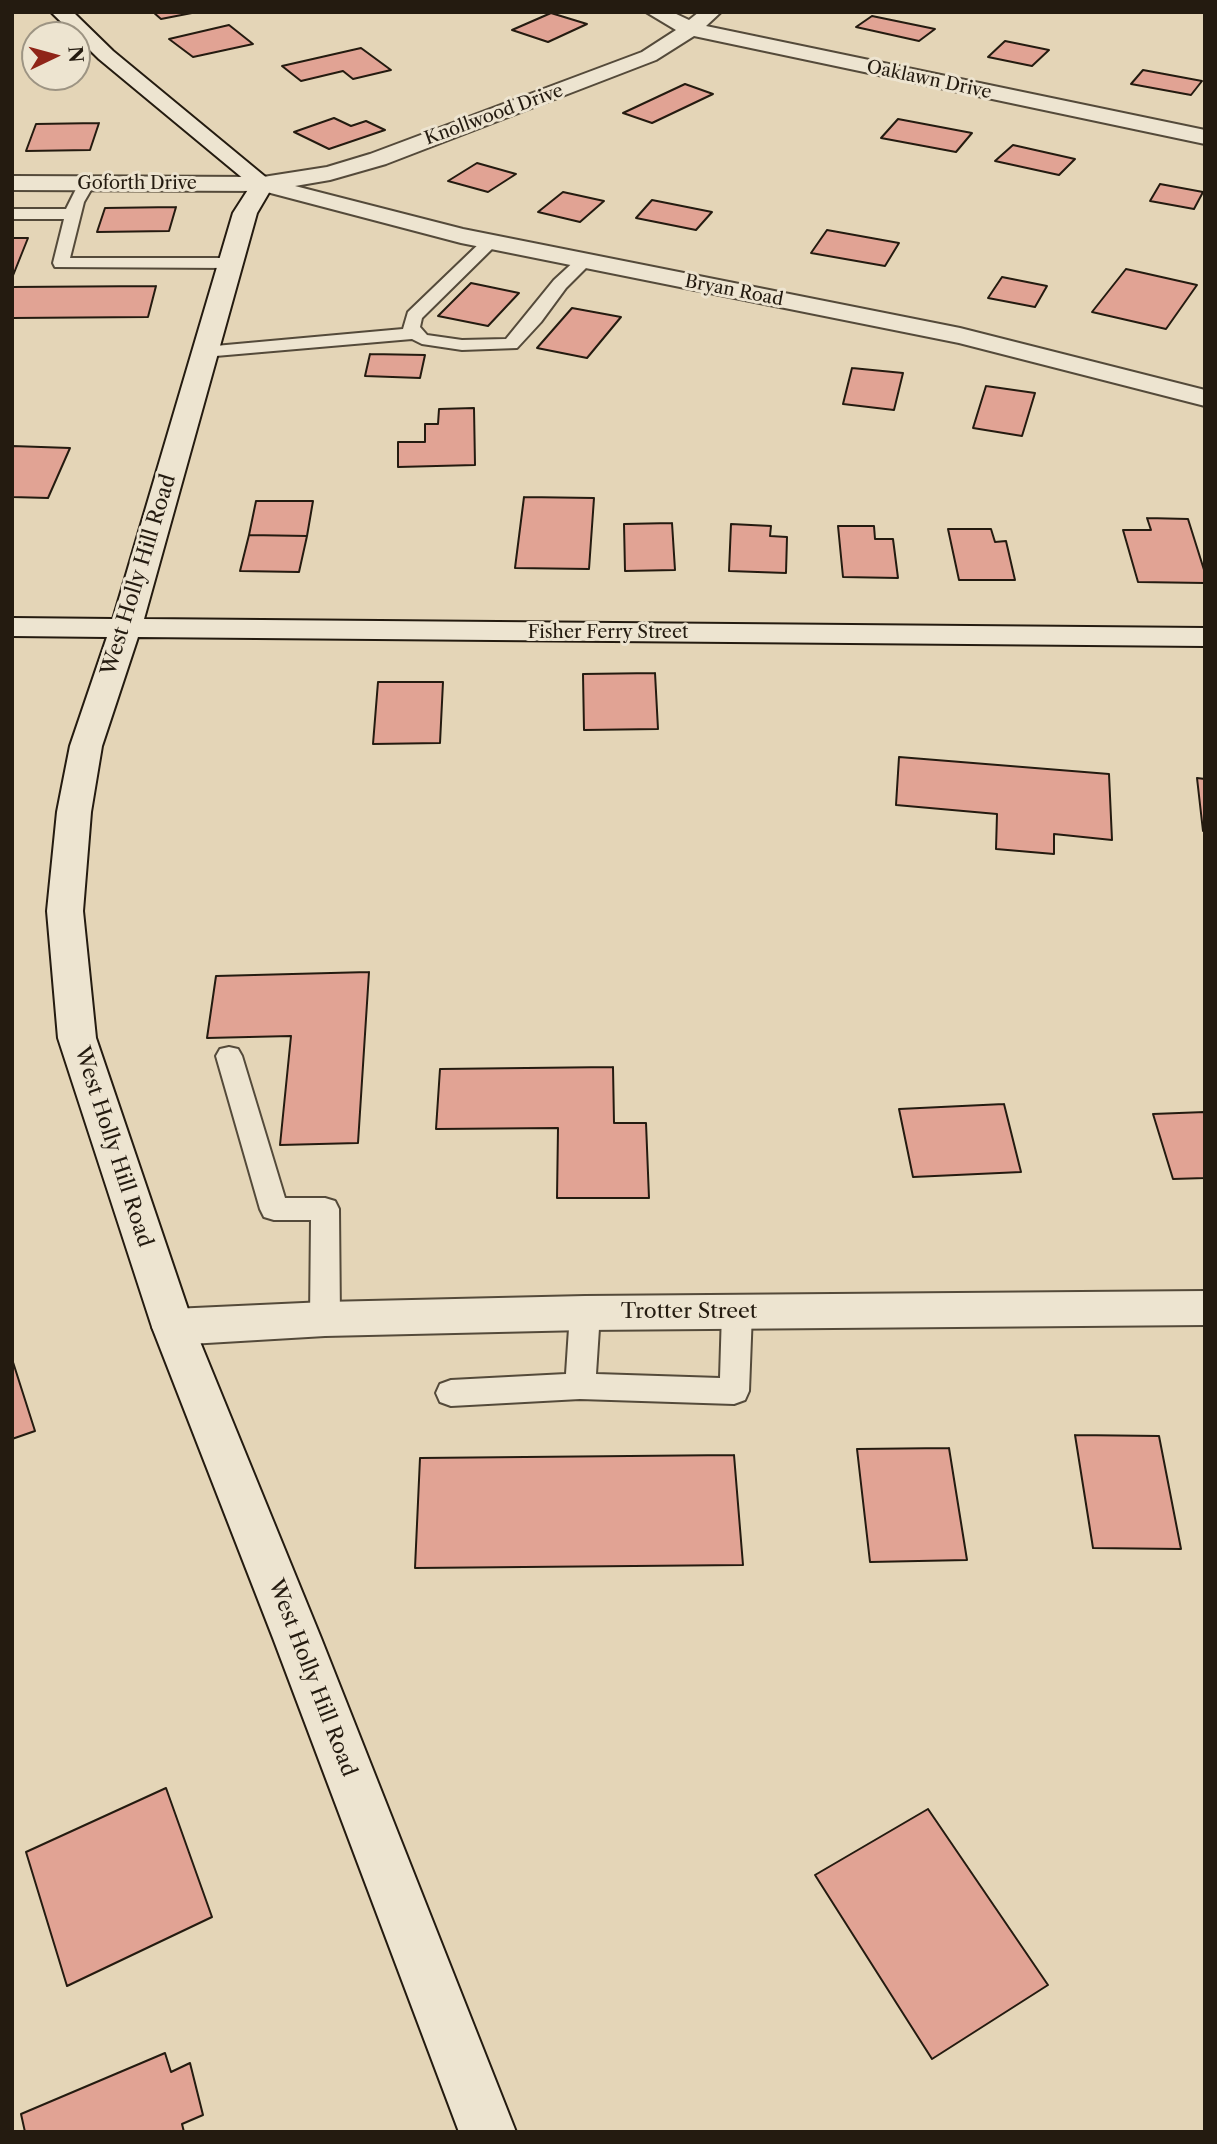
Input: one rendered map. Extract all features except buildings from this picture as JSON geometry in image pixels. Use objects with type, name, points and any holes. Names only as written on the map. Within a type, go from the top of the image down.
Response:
[{"type":"street","points":[[61,12],[106,55],[262,184]]},
{"type":"street","name":"Oaklawn Drive","points":[[656,12],[691,29],[1205,137]]},
{"type":"street","name":"Knollwood Drive","points":[[262,184],[330,173],[378,159],[441,133],[586,82],[649,56],[691,29],[710,12]]},
{"type":"street","name":"Goforth Drive","points":[[12,183],[262,184]]},
{"type":"street","name":"Bryan Road","points":[[262,184],[490,242],[960,336],[1205,398]]},
{"type":"street","name":"West Holly Hill Road","points":[[262,184],[245,213],[126,627],[86,746],[74,812],[65,911],[77,1038],[173,1327],[488,2132]]},
{"type":"street","name":"Fisher Ferry Street","points":[[12,626],[362,632],[1205,637]]},
{"type":"street","name":"Trotter Street","points":[[173,1327],[325,1319],[585,1313],[1205,1308]]},
{"type":"lane","points":[[87,183],[73,214],[61,263],[230,263]]},
{"type":"lane","points":[[12,214],[73,214]]},
{"type":"lane","points":[[490,242],[414,316],[411,328],[422,339],[462,345],[511,344],[535,318],[560,284],[585,261]]},
{"type":"lane","points":[[204,352],[416,333]]},
{"type":"lane","points":[[229,1056],[274,1209],[325,1209],[325,1319]]},
{"type":"lane","points":[[451,1393],[580,1386],[734,1391],[737,1312]]},
{"type":"lane","points":[[580,1386],[585,1313]]}]
